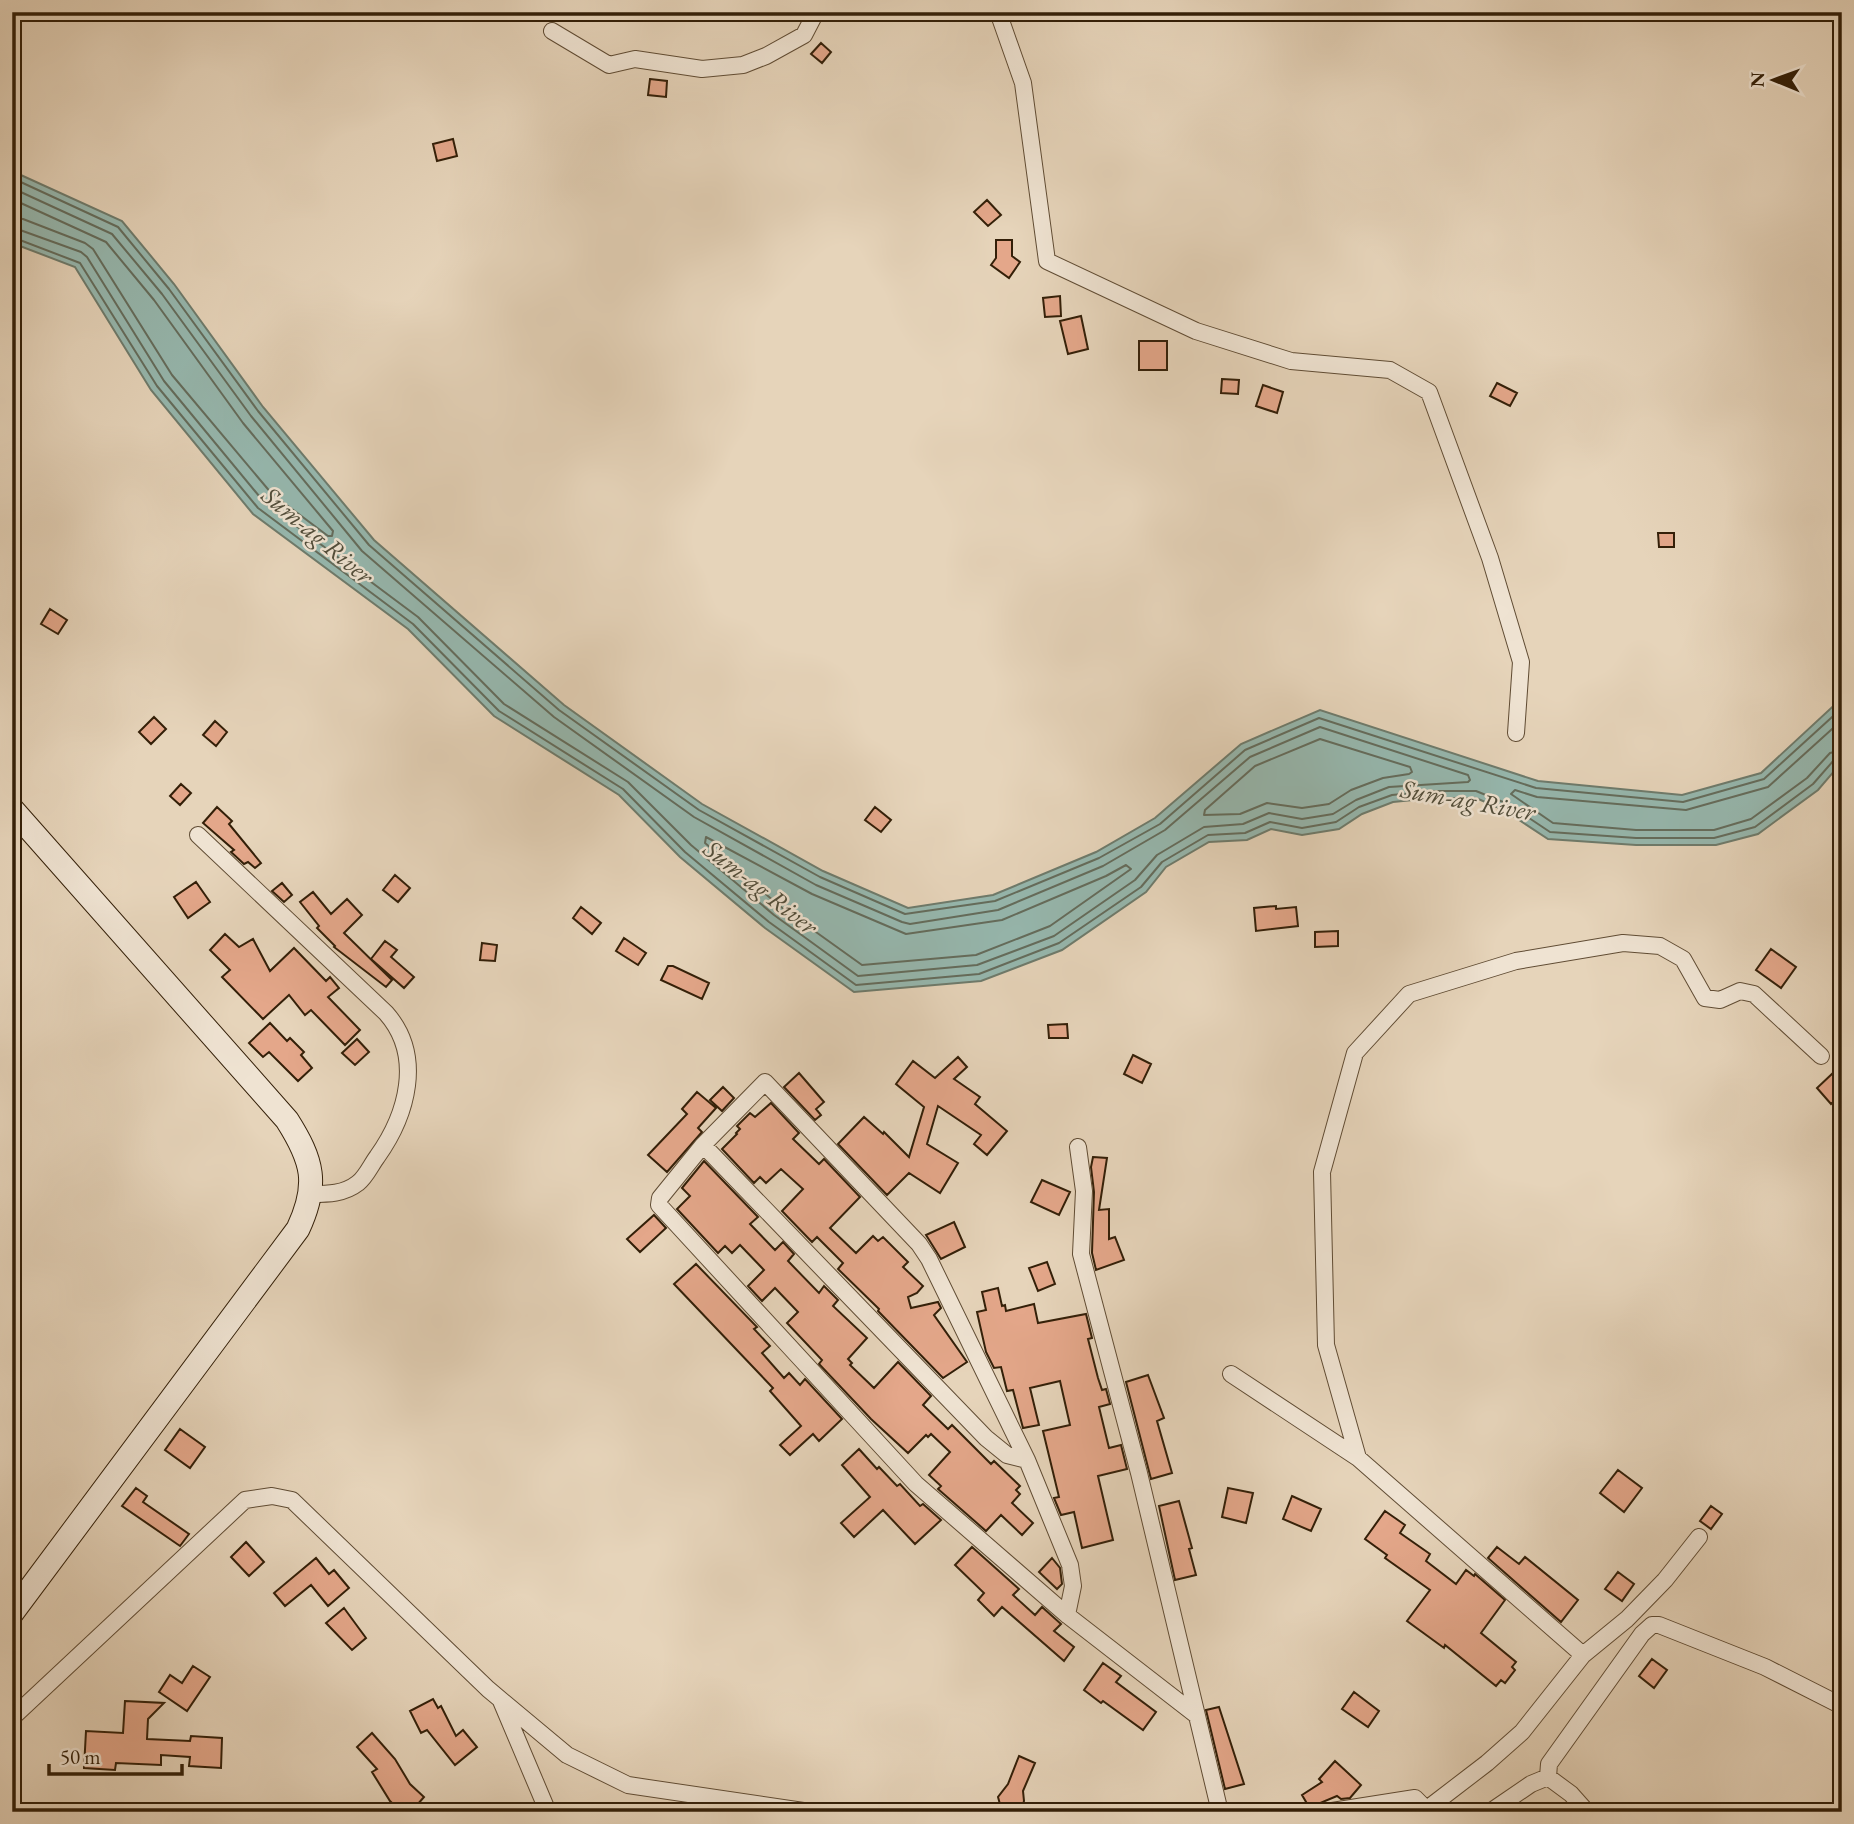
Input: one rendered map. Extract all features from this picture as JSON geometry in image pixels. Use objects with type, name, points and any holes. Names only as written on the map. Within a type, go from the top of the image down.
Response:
[{"type":"main road","points":[[12,809],[287,1121],[303,1144],[309,1161],[312,1194],[292,1237],[12,1613]]},
{"type":"street","points":[[552,31],[609,65],[635,59],[702,69],[721,68],[743,65],[766,56],[804,35],[816,12]]},
{"type":"street","points":[[998,12],[1023,83],[1047,261],[1196,331],[1291,361],[1390,370],[1429,392],[1490,558],[1521,662],[1516,733]]},
{"type":"street","points":[[198,835],[386,1013],[401,1034],[409,1075],[406,1096],[401,1115],[385,1146],[359,1182],[334,1194],[312,1194]]},
{"type":"street","points":[[1358,1458],[1326,1345],[1322,1172],[1355,1053],[1409,994],[1516,961],[1623,943],[1660,946],[1683,959],[1705,998],[1720,1000],[1740,991],[1754,994],[1821,1056]]},
{"type":"street","points":[[1067,1615],[1073,1586],[1070,1565],[1027,1460],[924,1251],[765,1082],[703,1145],[660,1198],[659,1205],[916,1484],[1067,1615],[1196,1715]]},
{"type":"street","points":[[703,1145],[986,1438],[1007,1455],[1027,1460]]},
{"type":"street","points":[[1078,1147],[1084,1191],[1081,1254],[1139,1474],[1220,1812]]},
{"type":"street","points":[[1231,1374],[1358,1458],[1583,1655]]},
{"type":"street","points":[[12,1718],[245,1500],[272,1496],[292,1500],[500,1699],[567,1755],[628,1785],[810,1812]]},
{"type":"street","points":[[1326,1812],[1415,1798],[1428,1810],[1522,1732],[1583,1655],[1627,1619],[1665,1580],[1699,1537]]},
{"type":"street","points":[[1548,1777],[1549,1764],[1651,1625],[1659,1625],[1765,1667],[1842,1706]]},
{"type":"street","points":[[500,1699],[548,1812]]},
{"type":"street","points":[[1490,1812],[1531,1784],[1548,1777]]},
{"type":"street","points":[[1548,1777],[1571,1794],[1587,1812]]},
{"type":"water","name":"Sum-ag River","points":[[12,171],[122,221],[174,284],[263,407],[374,540],[564,705],[702,804],[823,871],[908,908],[993,895],[1096,852],[1155,818],[1241,744],[1320,710],[1538,781],[1682,795],[1761,773],[1842,698],[1842,762],[1818,790],[1758,834],[1716,845],[1636,845],[1548,839],[1504,810],[1476,798],[1393,802],[1362,814],[1339,829],[1302,835],[1271,829],[1247,840],[1209,842],[1166,867],[1146,892],[1062,950],[981,981],[854,992],[765,928],[680,857],[619,795],[494,716],[408,629],[253,514],[151,390],[75,267],[12,243]]},
{"type":"building","points":[[821,43],[831,52],[822,63],[811,54]]},
{"type":"building","points":[[650,79],[667,81],[666,97],[648,95]]},
{"type":"building","points":[[453,139],[457,156],[437,161],[433,144]]},
{"type":"building","points":[[987,200],[1001,215],[988,226],[974,212]]},
{"type":"building","points":[[996,240],[1012,240],[1012,256],[1020,262],[1009,278],[991,265],[996,258]]},
{"type":"building","points":[[1060,296],[1061,316],[1045,317],[1043,298]]},
{"type":"building","points":[[1081,316],[1088,349],[1068,354],[1060,321]]},
{"type":"building","points":[[1139,341],[1167,341],[1167,370],[1139,370]]},
{"type":"building","points":[[1222,379],[1239,380],[1238,394],[1221,393]]},
{"type":"building","points":[[1497,383],[1517,393],[1510,406],[1490,396]]},
{"type":"building","points":[[1263,385],[1283,392],[1277,413],[1256,406]]},
{"type":"building","points":[[1658,533],[1674,533],[1674,547],[1659,547]]},
{"type":"building","points":[[50,609],[67,620],[58,634],[41,624]]},
{"type":"building","points":[[154,717],[166,729],[151,744],[139,732]]},
{"type":"building","points":[[215,721],[227,732],[216,746],[203,735]]},
{"type":"building","points":[[181,784],[191,793],[180,805],[170,796]]},
{"type":"building","points":[[217,807],[232,821],[229,824],[261,863],[255,868],[248,862],[244,864],[231,852],[234,850],[203,823]]},
{"type":"building","points":[[875,807],[891,820],[881,832],[865,820]]},
{"type":"building","points":[[395,875],[410,888],[398,902],[383,890]]},
{"type":"building","points":[[196,882],[210,902],[188,918],[174,897]]},
{"type":"building","points":[[282,883],[292,895],[284,902],[272,891]]},
{"type":"building","points":[[313,892],[331,914],[347,899],[362,915],[344,933],[392,980],[386,987],[334,947],[317,928],[319,926],[300,902]]},
{"type":"building","points":[[1276,906],[1276,909],[1296,907],[1298,926],[1256,931],[1254,908]]},
{"type":"building","points":[[581,907],[601,923],[592,934],[573,918]]},
{"type":"building","points":[[1338,931],[1338,946],[1315,947],[1315,932]]},
{"type":"building","points":[[225,934],[239,947],[253,939],[270,971],[294,948],[326,981],[330,977],[339,988],[328,997],[360,1030],[345,1045],[311,1010],[305,1015],[289,995],[263,1019],[222,977],[230,970],[210,950]]},
{"type":"building","points":[[624,938],[646,953],[638,965],[616,951]]},
{"type":"building","points":[[385,941],[397,950],[391,957],[414,977],[404,988],[371,959]]},
{"type":"building","points":[[482,943],[497,945],[495,961],[480,960]]},
{"type":"building","points":[[1771,949],[1796,967],[1781,988],[1756,970]]},
{"type":"building","points":[[668,966],[709,983],[702,999],[661,980]]},
{"type":"building","points":[[270,1023],[287,1041],[290,1038],[304,1052],[301,1055],[312,1068],[298,1081],[269,1052],[263,1057],[249,1043]]},
{"type":"building","points":[[1067,1024],[1068,1038],[1049,1038],[1048,1025]]},
{"type":"building","points":[[357,1039],[369,1052],[355,1065],[342,1053]]},
{"type":"building","points":[[1133,1055],[1151,1064],[1142,1083],[1124,1074]]},
{"type":"building","points":[[958,1057],[967,1067],[954,1079],[980,1097],[975,1104],[1007,1131],[987,1155],[974,1144],[981,1135],[938,1106],[927,1144],[958,1163],[940,1193],[909,1173],[887,1195],[838,1144],[864,1117],[909,1157],[924,1107],[896,1084],[913,1061],[935,1078]]},
{"type":"building","points":[[799,1073],[824,1102],[816,1109],[821,1115],[815,1120],[784,1087]]},
{"type":"building","points":[[1833,1073],[1842,1082],[1842,1094],[1831,1104],[1817,1088]]},
{"type":"building","points":[[723,1087],[734,1098],[722,1111],[710,1100]]},
{"type":"building","points":[[697,1092],[716,1108],[698,1128],[702,1132],[667,1172],[648,1155],[687,1114],[682,1109]]},
{"type":"building","points":[[771,1103],[799,1133],[793,1139],[819,1164],[824,1159],[860,1197],[830,1228],[856,1253],[873,1236],[878,1241],[883,1237],[908,1262],[903,1267],[923,1286],[908,1297],[911,1308],[938,1302],[941,1308],[934,1315],[967,1362],[943,1378],[838,1269],[843,1263],[817,1237],[812,1242],[782,1211],[803,1189],[781,1169],[766,1183],[760,1177],[754,1183],[722,1149],[737,1134],[740,1129],[737,1126],[750,1113],[755,1117]]},
{"type":"building","points":[[1093,1157],[1107,1158],[1099,1210],[1109,1209],[1109,1239],[1115,1237],[1124,1260],[1096,1270],[1092,1253]]},
{"type":"building","points":[[704,1161],[758,1217],[750,1224],[775,1250],[783,1242],[794,1254],[788,1261],[819,1293],[824,1286],[838,1300],[833,1306],[867,1338],[848,1359],[852,1363],[850,1365],[874,1388],[898,1362],[931,1396],[923,1405],[948,1429],[952,1425],[991,1464],[994,1461],[1020,1486],[1016,1490],[1020,1494],[1012,1503],[1033,1523],[1022,1535],[1001,1515],[986,1531],[938,1489],[941,1486],[929,1475],[950,1452],[931,1434],[928,1437],[926,1435],[908,1453],[871,1419],[819,1364],[822,1360],[787,1323],[798,1312],[775,1288],[762,1301],[748,1286],[764,1270],[740,1245],[732,1253],[725,1246],[718,1253],[677,1209],[690,1196],[682,1188]]},
{"type":"building","points":[[1042,1180],[1070,1192],[1059,1215],[1031,1202]]},
{"type":"building","points":[[654,1215],[666,1228],[640,1252],[627,1239]]},
{"type":"building","points":[[954,1222],[965,1247],[941,1259],[926,1235]]},
{"type":"building","points":[[1047,1262],[1055,1284],[1038,1291],[1029,1268]]},
{"type":"building","points":[[696,1264],[757,1327],[754,1329],[770,1346],[762,1353],[784,1378],[789,1373],[800,1385],[805,1379],[842,1419],[819,1441],[813,1434],[790,1455],[780,1445],[801,1426],[770,1391],[773,1388],[674,1284]]},
{"type":"building","points":[[998,1288],[1002,1306],[1005,1305],[1006,1311],[1034,1304],[1038,1323],[1086,1314],[1092,1338],[1088,1339],[1098,1378],[1102,1390],[1106,1389],[1110,1404],[1099,1407],[1109,1448],[1121,1445],[1127,1469],[1098,1476],[1113,1540],[1082,1548],[1074,1512],[1061,1515],[1054,1498],[1059,1497],[1043,1431],[1070,1425],[1060,1381],[1030,1388],[1039,1425],[1023,1428],[1013,1390],[1007,1391],[1001,1367],[994,1368],[986,1352],[977,1312],[986,1310],[982,1292]]},
{"type":"building","points":[[1148,1375],[1164,1418],[1157,1421],[1172,1473],[1151,1479],[1126,1382]]},
{"type":"building","points":[[180,1429],[205,1447],[190,1468],[165,1450]]},
{"type":"building","points":[[859,1449],[877,1469],[879,1467],[897,1486],[900,1484],[920,1506],[923,1504],[941,1520],[915,1544],[883,1510],[854,1537],[841,1523],[870,1497],[842,1465]]},
{"type":"building","points":[[1618,1470],[1642,1488],[1624,1512],[1600,1493]]},
{"type":"building","points":[[136,1488],[147,1496],[143,1502],[189,1534],[180,1546],[122,1506]]},
{"type":"building","points":[[1228,1488],[1253,1493],[1246,1523],[1222,1517]]},
{"type":"building","points":[[1292,1496],[1321,1509],[1311,1531],[1283,1519]]},
{"type":"building","points":[[1179,1501],[1192,1548],[1189,1549],[1196,1575],[1175,1580],[1159,1506]]},
{"type":"building","points":[[1711,1506],[1722,1514],[1711,1529],[1700,1521]]},
{"type":"building","points":[[1385,1511],[1405,1525],[1400,1533],[1430,1554],[1426,1561],[1456,1584],[1466,1570],[1474,1576],[1475,1574],[1505,1600],[1481,1633],[1516,1662],[1512,1667],[1515,1670],[1505,1683],[1501,1680],[1496,1686],[1445,1645],[1444,1648],[1407,1621],[1430,1590],[1385,1558],[1387,1555],[1365,1539]]},
{"type":"building","points":[[246,1542],[264,1562],[249,1576],[231,1557]]},
{"type":"building","points":[[972,1547],[1019,1589],[1013,1595],[1035,1615],[1042,1607],[1061,1624],[1054,1631],[1074,1647],[1064,1661],[1002,1607],[994,1616],[978,1600],[984,1593],[955,1565]]},
{"type":"building","points":[[1497,1547],[1519,1564],[1525,1557],[1578,1600],[1561,1622],[1488,1558]]},
{"type":"building","points":[[316,1558],[329,1574],[334,1570],[349,1588],[328,1606],[311,1585],[285,1606],[274,1593]]},
{"type":"building","points":[[1052,1558],[1060,1568],[1062,1584],[1057,1589],[1039,1572]]},
{"type":"building","points":[[1618,1572],[1634,1584],[1622,1601],[1605,1589]]},
{"type":"building","points":[[344,1608],[366,1638],[352,1650],[326,1623]]},
{"type":"building","points":[[1652,1659],[1667,1670],[1654,1688],[1639,1676]]},
{"type":"building","points":[[1103,1663],[1121,1676],[1116,1682],[1156,1712],[1143,1730],[1084,1690]]},
{"type":"building","points":[[193,1666],[210,1677],[187,1711],[159,1692],[170,1675],[182,1683]]},
{"type":"building","points":[[1354,1692],[1379,1711],[1368,1727],[1342,1709]]},
{"type":"building","points":[[433,1699],[438,1708],[441,1706],[456,1736],[463,1730],[477,1747],[455,1765],[427,1730],[421,1733],[410,1711]]},
{"type":"building","points":[[125,1701],[164,1703],[148,1719],[147,1739],[190,1741],[191,1736],[222,1738],[221,1768],[189,1766],[190,1757],[161,1755],[161,1765],[116,1763],[115,1770],[84,1768],[86,1731],[123,1733]]},
{"type":"building","points":[[1219,1707],[1244,1784],[1225,1789],[1206,1710]]},
{"type":"building","points":[[372,1733],[395,1759],[410,1784],[424,1797],[411,1812],[401,1812],[390,1801],[372,1772],[377,1769],[357,1747]]},
{"type":"building","points":[[1019,1756],[1035,1763],[1023,1791],[1022,1807],[1017,1811],[1006,1812],[1001,1808],[998,1797],[1008,1784]]},
{"type":"building","points":[[1335,1761],[1361,1785],[1350,1798],[1341,1799],[1337,1796],[1320,1803],[1312,1812],[1302,1795],[1322,1782],[1319,1779]]}]
